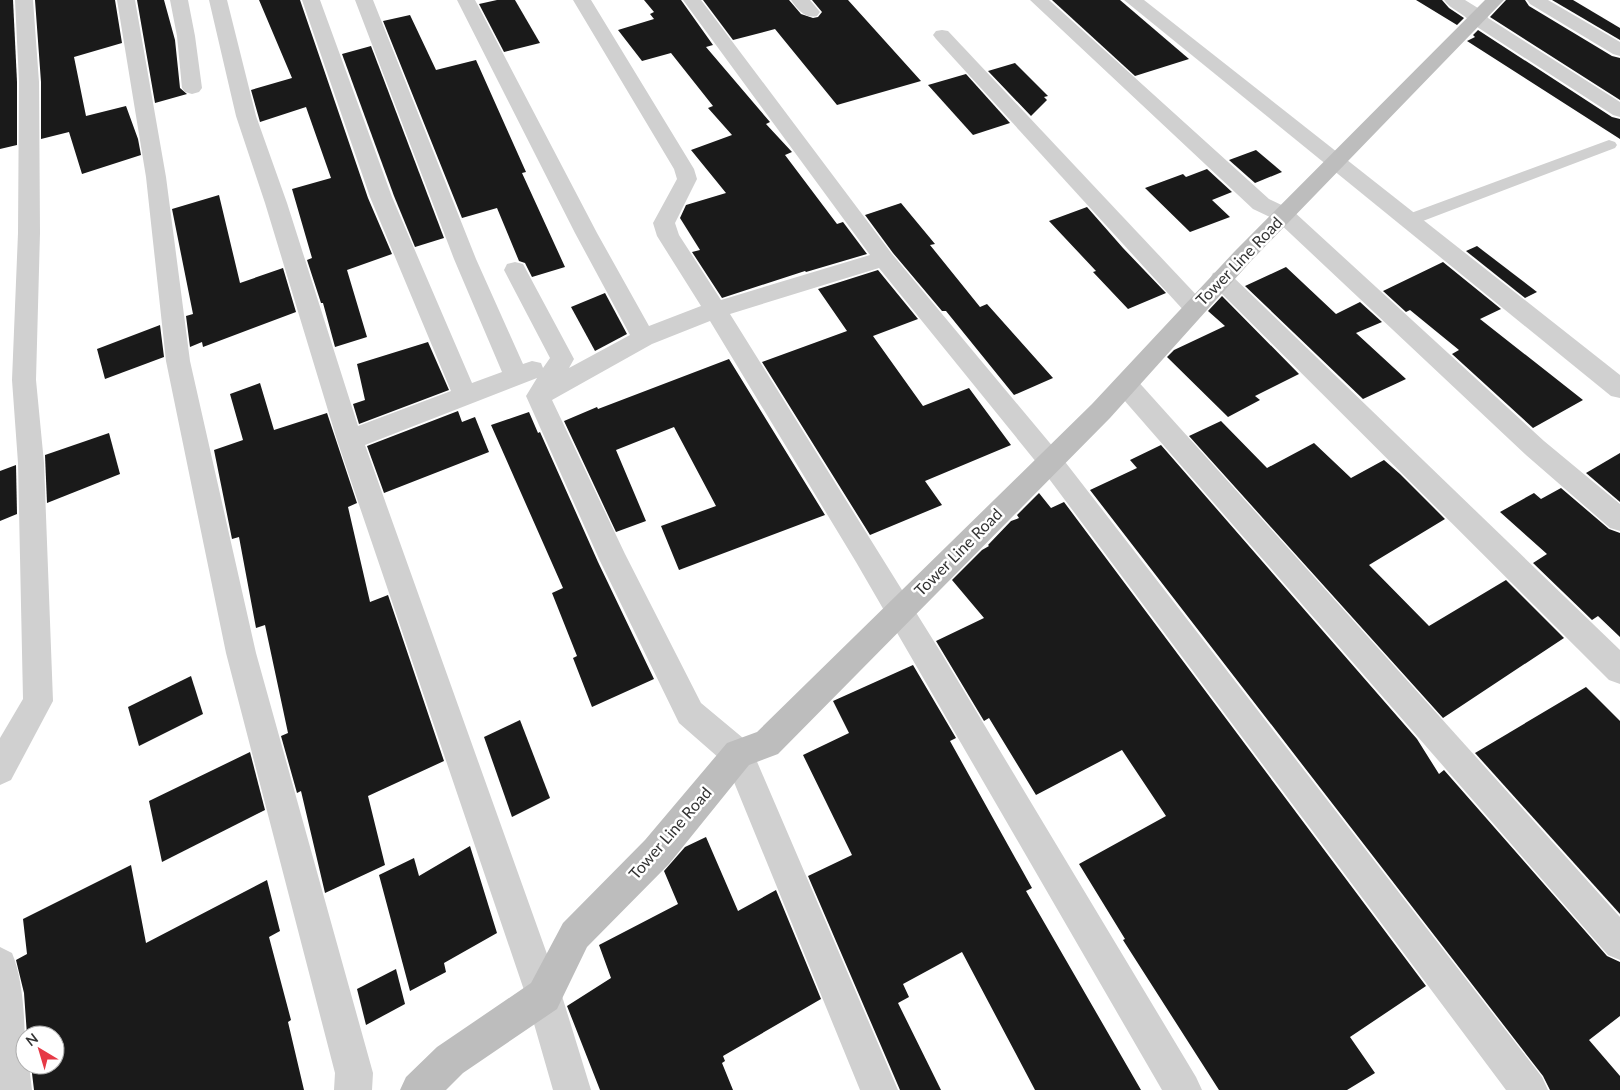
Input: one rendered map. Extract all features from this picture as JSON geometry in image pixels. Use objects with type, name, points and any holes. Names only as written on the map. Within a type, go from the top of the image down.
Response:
[{"type":"street","points":[[0,768],[38,701],[31,463],[24,380],[29,233],[29,82],[24,0]]},
{"type":"street","points":[[126,0],[156,177],[178,361],[241,653],[354,1073],[353,1090]]},
{"type":"street","points":[[179,0],[186,36],[192,88]]},
{"type":"street","points":[[218,0],[246,116],[276,203],[350,440],[544,996],[572,1090]]},
{"type":"street","points":[[311,0],[381,198],[466,396]]},
{"type":"street","points":[[364,0],[465,259],[516,376]]},
{"type":"street","points":[[466,0],[586,233],[644,338]]},
{"type":"street","points":[[582,0],[684,169],[687,179],[664,223],[668,236],[716,310],[899,610],[1183,1090]]},
{"type":"street","points":[[692,0],[884,259],[1050,461],[1529,1090]]},
{"type":"street","points":[[1039,0],[1261,204],[1284,215],[1535,448],[1620,520]]},
{"type":"street","points":[[1132,0],[1620,389]]},
{"type":"street","points":[[1453,0],[1484,12],[1620,110]]},
{"type":"street","points":[[1536,0],[1620,50]]},
{"type":"street","name":"Tower Line Road","points":[[419,1090],[450,1060],[544,996],[575,935],[657,852],[738,754],[767,743],[1126,385],[1194,307],[1484,12]]},
{"type":"street","points":[[942,35],[1194,307]]},
{"type":"street","points":[[538,396],[644,338],[716,310],[884,259]]},
{"type":"street","points":[[515,270],[562,359]]},
{"type":"street","points":[[1222,279],[1620,670]]},
{"type":"street","points":[[350,440],[562,359]]},
{"type":"street","points":[[538,396],[562,359]]},
{"type":"street","points":[[1126,385],[1620,943]]},
{"type":"street","points":[[538,396],[618,569],[690,713],[738,754],[879,1090]]},
{"type":"street","points":[[0,965],[13,1090]]},
{"type":"lane","points":[[1409,220],[1609,145]]},
{"type":"building","points":[[0,0],[13,0],[17,82],[17,145],[0,149]]},
{"type":"building","points":[[35,0],[115,0],[122,43],[74,57],[86,116],[126,106],[138,139],[141,155],[82,174],[69,132],[41,139],[41,82]]},
{"type":"building","points":[[137,0],[164,0],[175,40],[180,88],[187,94],[155,103]]},
{"type":"building","points":[[259,0],[300,0],[368,198],[392,254],[347,270],[367,337],[335,347],[323,303],[321,303],[307,260],[312,258],[292,189],[331,178],[306,107],[260,122],[251,90],[292,78]]},
{"type":"building","points":[[497,0],[515,0],[540,43],[504,52],[479,4]]},
{"type":"building","points":[[644,0],[681,0],[713,45],[706,47],[770,122],[766,124],[792,152],[785,155],[837,224],[843,222],[867,254],[805,271],[722,298],[692,252],[700,250],[680,218],[686,205],[726,193],[691,150],[732,135],[708,108],[713,106],[671,53],[642,61],[618,30],[654,19],[650,14],[654,12]]},
{"type":"building","points":[[703,0],[789,0],[801,14],[813,18],[818,17],[822,12],[812,0],[848,0],[921,81],[837,105],[775,29],[733,40]]},
{"type":"building","points":[[1052,0],[1120,0],[1189,59],[1135,76]]},
{"type":"building","points":[[1416,0],[1442,0],[1449,8],[1464,18],[1457,25]]},
{"type":"building","points":[[1506,0],[1525,0],[1529,6],[1612,56],[1620,58],[1620,100],[1490,17]]},
{"type":"building","points":[[1552,0],[1573,0],[1620,28],[1620,40]]},
{"type":"building","points":[[410,15],[436,70],[476,60],[526,172],[522,173],[565,267],[532,277],[525,263],[519,261],[497,208],[462,218],[383,21]]},
{"type":"building","points":[[1478,30],[1612,117],[1620,119],[1620,139],[1467,41],[1475,37],[1473,35]]},
{"type":"building","points":[[371,46],[444,238],[415,247],[394,196],[342,54]]},
{"type":"building","points":[[1015,63],[1048,96],[1044,97],[1047,100],[1031,116],[988,71]]},
{"type":"building","points":[[966,74],[1010,123],[973,135],[928,85]]},
{"type":"building","points":[[1256,150],[1282,172],[1255,183],[1229,160]]},
{"type":"building","points":[[1207,169],[1232,192],[1212,200],[1230,217],[1190,232],[1145,188],[1183,174],[1186,177]]},
{"type":"building","points":[[219,195],[240,283],[283,268],[296,312],[203,347],[202,342],[190,347],[186,316],[193,314],[172,209]]},
{"type":"building","points":[[901,203],[935,244],[930,245],[980,307],[987,304],[1053,378],[1014,395],[946,311],[942,311],[893,253],[865,215]]},
{"type":"building","points":[[1087,207],[1166,293],[1128,309],[1093,272],[1096,271],[1049,221]]},
{"type":"building","points":[[1477,246],[1537,292],[1525,298],[1466,251]]},
{"type":"building","points":[[1443,262],[1501,309],[1480,319],[1583,400],[1533,428],[1452,354],[1459,350],[1410,310],[1406,312],[1383,291]]},
{"type":"building","points":[[1286,267],[1336,314],[1360,302],[1382,322],[1356,333],[1406,379],[1363,399],[1245,286]]},
{"type":"building","points":[[878,270],[918,319],[873,336],[923,406],[969,388],[1011,445],[925,481],[942,505],[870,535],[762,362],[847,331],[818,289]]},
{"type":"building","points":[[605,293],[627,334],[595,351],[571,307]]},
{"type":"building","points":[[1222,296],[1299,374],[1255,396],[1260,400],[1228,417],[1167,357],[1174,350],[1225,326],[1208,311]]},
{"type":"building","points":[[160,325],[164,357],[105,379],[97,349]]},
{"type":"building","points":[[428,342],[449,390],[359,424],[353,404],[365,400],[357,364]]},
{"type":"building","points":[[729,359],[825,515],[679,570],[661,526],[716,506],[674,427],[616,450],[646,521],[616,532],[564,421]]},
{"type":"building","points":[[260,383],[274,430],[327,413],[357,503],[348,507],[370,602],[388,595],[444,761],[368,796],[385,865],[325,893],[301,791],[297,793],[281,736],[288,733],[265,625],[256,628],[239,537],[232,539],[214,450],[243,440],[230,394]]},
{"type":"building","points":[[458,411],[462,422],[475,417],[489,452],[384,493],[367,446]]},
{"type":"building","points":[[529,412],[654,679],[592,707],[573,658],[577,656],[552,593],[563,588],[491,425]]},
{"type":"building","points":[[1221,421],[1267,468],[1314,443],[1351,478],[1384,460],[1400,474],[1445,519],[1369,565],[1429,626],[1506,580],[1564,638],[1443,718],[1189,436]]},
{"type":"building","points":[[109,433],[120,474],[47,503],[45,455]]},
{"type":"building","points":[[1161,445],[1417,739],[1439,774],[1444,770],[1607,956],[1620,962],[1620,1016],[1589,1040],[1620,1076],[1620,1090],[1550,1090],[1543,1076],[1090,490],[1137,468],[1130,460]]},
{"type":"building","points":[[1620,453],[1620,502],[1586,473]]},
{"type":"building","points":[[16,465],[17,514],[0,521],[0,471]]},
{"type":"building","points":[[1561,488],[1609,529],[1620,533],[1620,637],[1598,616],[1592,620],[1533,563],[1547,554],[1500,512],[1534,493],[1541,499]]},
{"type":"building","points":[[1039,493],[1051,508],[1064,502],[1426,986],[1350,1037],[1375,1073],[1347,1090],[1219,1090],[1123,940],[1125,939],[1079,864],[1166,816],[1122,750],[1036,795],[989,718],[984,721],[936,641],[984,618],[952,580],[982,550],[989,546],[1011,521],[1019,518],[1017,515]]},
{"type":"building","points":[[913,665],[956,738],[950,741],[1032,888],[1026,891],[1141,1090],[1035,1090],[962,952],[903,984],[909,997],[898,1003],[941,1090],[900,1090],[808,876],[852,855],[803,755],[849,733],[833,701]]},
{"type":"building","points":[[191,676],[203,714],[139,746],[128,707]]},
{"type":"building","points":[[1586,687],[1620,721],[1620,914],[1475,753]]},
{"type":"building","points":[[520,720],[550,798],[512,817],[484,737]]},
{"type":"building","points":[[250,752],[265,810],[162,862],[149,801]]},
{"type":"building","points":[[706,837],[738,911],[776,890],[821,999],[723,1056],[725,1061],[722,1063],[733,1090],[600,1090],[567,1006],[611,978],[599,945],[678,904],[664,871],[685,847]]},
{"type":"building","points":[[470,846],[497,933],[444,963],[446,972],[410,991],[379,875],[414,858],[419,876]]},
{"type":"building","points":[[131,865],[146,943],[267,880],[280,931],[269,937],[291,1020],[288,1022],[304,1090],[34,1090],[32,1075],[65,1075],[65,1025],[26,1025],[24,993],[16,960],[27,954],[23,919]]},
{"type":"building","points":[[396,969],[405,1004],[366,1025],[357,989]]}]
